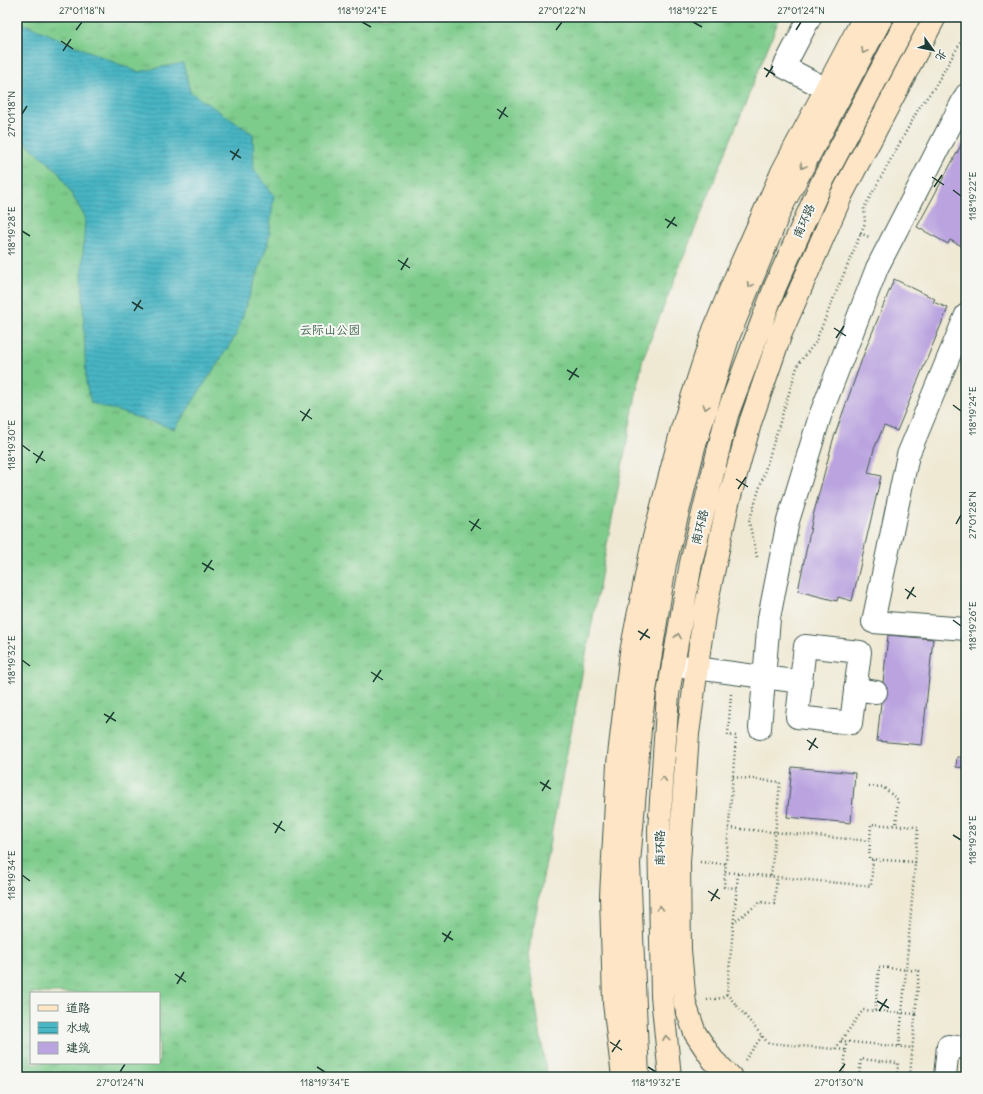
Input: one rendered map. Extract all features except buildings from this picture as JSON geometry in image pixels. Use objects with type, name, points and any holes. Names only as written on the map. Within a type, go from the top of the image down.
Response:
[{"type":"street","points":[[810,17],[784,67],[833,92]]},
{"type":"street","points":[[623,1077],[614,1003],[611,896],[618,764],[631,652],[653,541],[682,429],[714,330],[738,271],[782,172],[833,92],[864,17]]},
{"type":"street","name":"南环路","points":[[638,1077],[629,864],[642,717],[665,564],[694,447],[729,335],[781,208],[833,92],[882,17]]},
{"type":"street","name":"南环路","points":[[670,1077],[662,996],[659,830],[668,694],[691,563],[727,415],[775,287],[819,189],[909,17]]},
{"type":"street","points":[[736,1071],[713,1060],[695,1033],[685,1004],[680,950],[679,862],[688,734],[704,615],[728,503],[751,420],[781,333],[842,194],[935,17]]},
{"type":"street","points":[[760,728],[769,618],[788,521],[820,416],[877,268],[966,95]]},
{"type":"street","points":[[966,315],[908,456],[873,622],[966,629]]},
{"type":"street","points":[[805,646],[860,652],[865,691],[851,723],[797,717],[801,682],[805,646]]},
{"type":"street","points":[[673,666],[801,682]]},
{"type":"street","points":[[945,1077],[948,1046],[966,1048]]},
{"type":"path","points":[[959,17],[966,21]]},
{"type":"path","points":[[733,674],[728,735],[736,736],[724,887],[736,888]]},
{"type":"path","points":[[732,777],[780,782],[770,877]]},
{"type":"path","points":[[868,786],[883,787],[898,800],[896,826]]},
{"type":"path","points":[[899,1046],[907,969],[916,862],[918,827],[871,824],[869,859],[916,862]]},
{"type":"path","points":[[729,828],[870,841]]},
{"type":"path","points":[[725,872],[870,886],[873,859]]},
{"type":"path","points":[[696,862],[726,864]]},
{"type":"path","points":[[738,874],[727,994],[768,1043],[846,1050]]},
{"type":"path","points":[[733,923],[760,902],[774,904],[777,877]]},
{"type":"path","points":[[875,1011],[879,967],[919,971],[910,1077]]},
{"type":"path","points":[[700,1000],[722,998],[727,994]]},
{"type":"path","points":[[835,1049],[863,1010],[916,1014]]},
{"type":"path","points":[[736,1071],[762,1036]]},
{"type":"path","points":[[841,1041],[912,1048]]},
{"type":"path","points":[[843,1077],[846,1041]]},
{"type":"path","points":[[859,1077],[861,1059],[898,1063],[897,1077]]},
{"type":"green space","name":"云际山公园","points":[[17,17],[780,17],[643,358],[528,955],[547,1077],[17,1077]]},
{"type":"water","points":[[22,23],[138,72],[183,63],[190,92],[253,134],[254,169],[274,195],[268,243],[236,335],[175,429],[91,403],[86,383],[82,273],[85,217],[58,171],[17,135],[17,26]]}]
